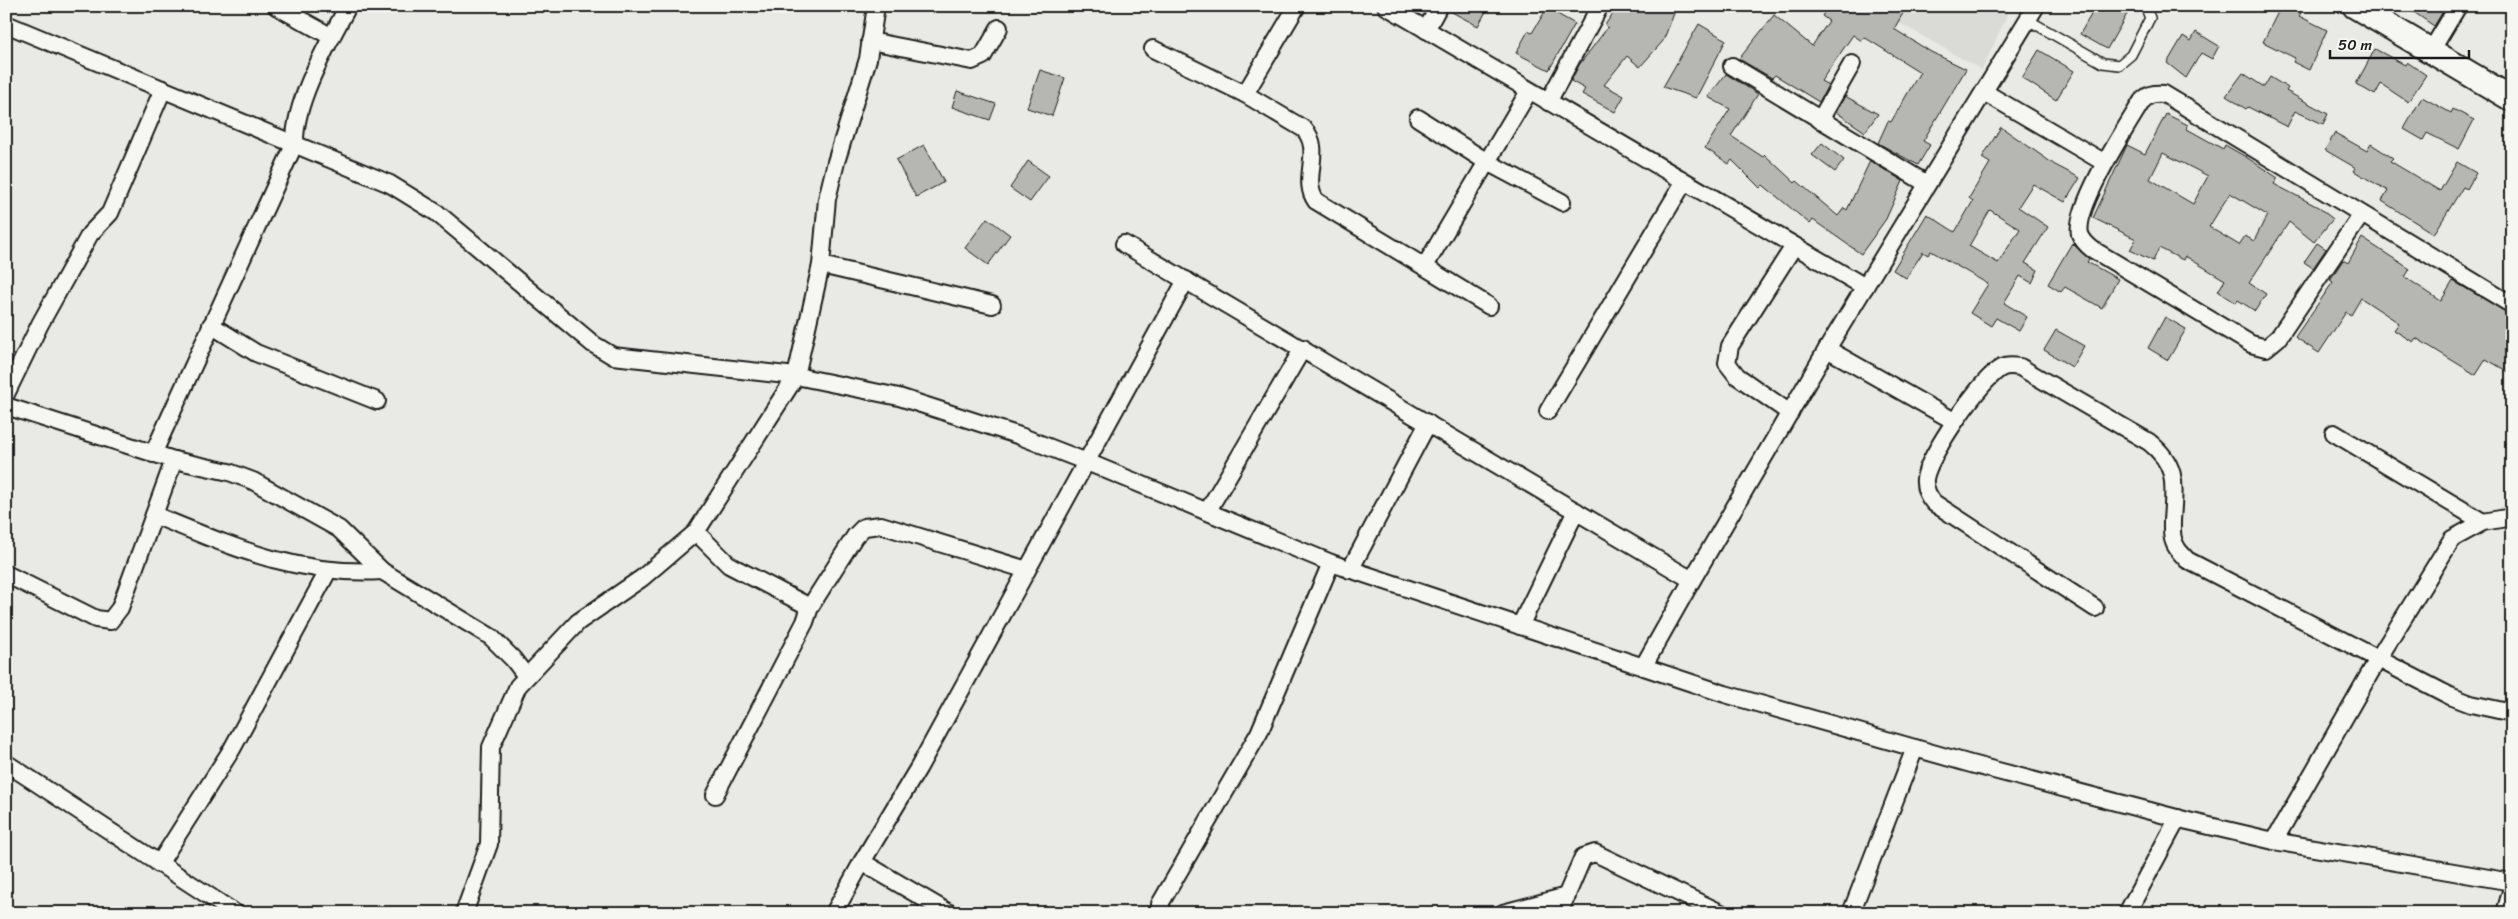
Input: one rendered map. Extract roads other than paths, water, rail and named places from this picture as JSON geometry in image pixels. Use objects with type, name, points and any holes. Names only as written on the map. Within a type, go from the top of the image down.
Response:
[{"type":"main road","points":[[2354,6],[2512,99]]},
{"type":"street","points":[[276,6],[332,37]]},
{"type":"street","points":[[153,454],[295,143],[294,127],[299,107],[348,6]]},
{"type":"street","points":[[464,913],[489,844],[491,746],[511,698],[526,676],[578,622],[642,578],[696,532],[796,376],[821,265],[827,199],[836,162],[868,59],[876,6]]},
{"type":"street","points":[[1245,94],[1297,6]]},
{"type":"street","points":[[1386,6],[1865,287]]},
{"type":"street","points":[[1426,30],[1440,6]]},
{"type":"street","points":[[1548,102],[1600,6]]},
{"type":"street","points":[[2431,51],[2458,6]]},
{"type":"street","points":[[1644,667],[1692,580],[1827,349],[2032,13]]},
{"type":"street","points":[[6,24],[295,143],[390,184],[414,197],[601,351],[613,356],[796,376],[899,397],[1012,433],[1350,570],[1735,697],[1915,748],[2178,818],[2274,841],[2512,882]]},
{"type":"street","points":[[870,41],[972,61],[983,56],[999,28]]},
{"type":"street","points":[[1152,49],[1245,94],[1304,129],[1310,135],[1313,151],[1309,187],[1316,201],[1489,306]]},
{"type":"street","points":[[1820,120],[1852,64]]},
{"type":"street","points":[[1732,66],[1927,184]]},
{"type":"street","points":[[6,394],[40,324],[90,234],[110,213],[163,89]]},
{"type":"street","points":[[1425,266],[1529,91]]},
{"type":"street","points":[[1984,92],[2104,163]]},
{"type":"street","points":[[2361,214],[2278,338],[2266,348],[2259,348],[2092,249],[2080,236],[2081,218],[2104,163],[2142,101],[2148,95],[2164,94],[2512,305]]},
{"type":"street","points":[[1418,118],[1487,162],[1562,202]]},
{"type":"street","points":[[1548,411],[1684,182]]},
{"type":"street","points":[[1124,244],[1303,348],[1692,580]]},
{"type":"street","points":[[1790,413],[1737,376],[1727,363],[1730,346],[1794,246]]},
{"type":"street","points":[[821,265],[992,305]]},
{"type":"street","points":[[834,913],[919,767],[1186,280]]},
{"type":"street","points":[[211,326],[256,353],[377,401]]},
{"type":"street","points":[[1207,512],[1303,348]]},
{"type":"street","points":[[1827,349],[1954,421]]},
{"type":"street","points":[[2096,608],[1934,503],[1925,490],[1926,474],[1954,421],[1996,371],[2004,367],[2020,367],[2149,442],[2161,452],[2170,466],[2174,483],[2172,535],[2176,548],[2187,560],[2450,696],[2471,704],[2512,713]]},
{"type":"street","points":[[6,406],[153,454],[229,472],[253,482],[339,529],[382,571],[491,637],[509,654],[526,676]]},
{"type":"street","points":[[1350,570],[1428,423]]},
{"type":"street","points":[[2334,433],[2483,522]]},
{"type":"street","points":[[6,574],[96,619],[110,621],[120,608],[174,460]]},
{"type":"street","points":[[1520,626],[1576,511]]},
{"type":"street","points":[[154,515],[256,554],[292,565],[348,573],[382,571]]},
{"type":"street","points":[[2274,841],[2378,659],[2452,539],[2483,522],[2512,517]]},
{"type":"street","points":[[715,795],[805,622],[810,606],[855,536],[864,527],[881,525],[1027,570]]},
{"type":"street","points":[[696,532],[729,564],[810,606]]},
{"type":"street","points":[[1163,913],[1160,904],[1259,733],[1331,563]]},
{"type":"street","points":[[159,864],[232,749],[328,571]]},
{"type":"street","points":[[1851,913],[1915,748]]},
{"type":"street","points":[[6,763],[236,913]]},
{"type":"street","points":[[2129,912],[2178,818]]},
{"type":"street","points":[[1560,913],[1583,857],[1595,853],[1722,913]]},
{"type":"street","points":[[862,862],[949,913]]},
{"type":"street","points":[[2505,913],[2512,888]]},
{"type":"street","points":[[1503,913],[1567,896]]},
{"type":"lane","points":[[2032,13],[2103,63],[2119,64],[2131,55],[2150,18],[2145,6]]}]
